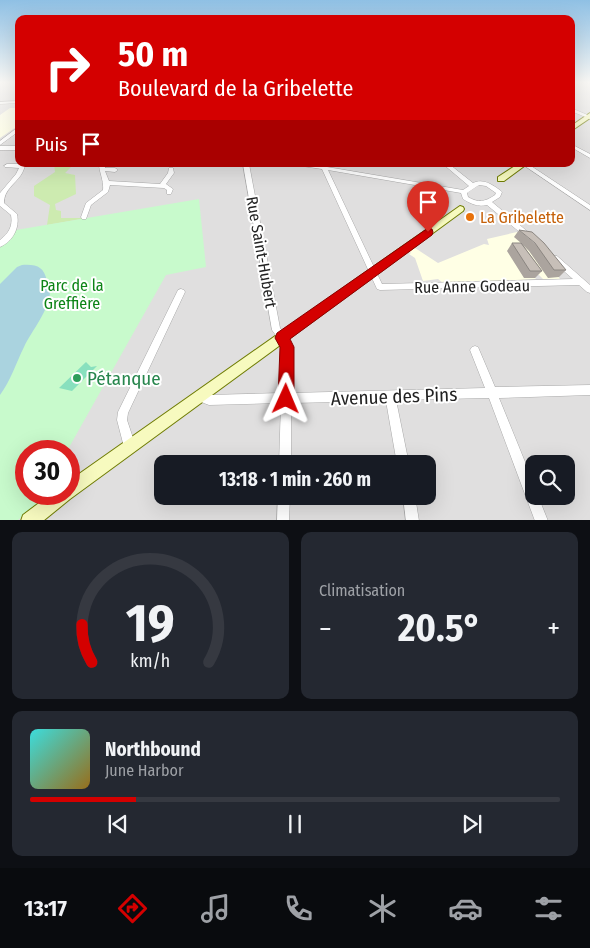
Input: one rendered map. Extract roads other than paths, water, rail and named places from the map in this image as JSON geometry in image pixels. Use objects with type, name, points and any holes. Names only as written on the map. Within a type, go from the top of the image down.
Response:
[{"type":"main road","points":[[575,126],[589,117]]},
{"type":"main road","points":[[501,179],[519,167]]},
{"type":"main road","points":[[80,483],[460,209]]},
{"type":"main road","points":[[29,520],[49,505]]},
{"type":"street","points":[[575,111],[589,117]]},
{"type":"street","points":[[0,143],[15,132]]},
{"type":"street","points":[[575,147],[590,156]]},
{"type":"street","points":[[0,148],[15,148]]},
{"type":"street","points":[[7,166],[15,165]]},
{"type":"street","points":[[0,244],[12,232],[16,222],[14,214],[3,207],[0,202],[4,191],[18,175],[21,167]]},
{"type":"street","points":[[84,217],[86,207],[104,194],[108,183],[101,167]]},
{"type":"street","points":[[105,167],[116,170]]},
{"type":"street","name":"Rue Saint-Hubert","points":[[247,167],[276,330],[287,347],[285,455]]},
{"type":"street","points":[[324,167],[373,272]]},
{"type":"street","points":[[329,167],[464,192],[480,183],[491,187],[499,194],[489,203],[481,205],[470,201],[464,196],[464,192]]},
{"type":"street","points":[[450,167],[473,186]]},
{"type":"street","points":[[528,167],[590,208]]},
{"type":"street","points":[[162,186],[171,168]]},
{"type":"street","points":[[491,187],[501,179]]},
{"type":"street","points":[[108,183],[166,186],[170,189],[169,194]]},
{"type":"street","points":[[460,209],[470,201]]},
{"type":"street","points":[[489,203],[538,244]]},
{"type":"street","points":[[546,250],[590,290]]},
{"type":"street","name":"Rue Anne Godeau","points":[[373,272],[378,286],[382,288],[582,282]]},
{"type":"street","points":[[130,447],[122,420],[123,412],[181,292]]},
{"type":"street","points":[[475,350],[542,520]]},
{"type":"street","name":"Avenue des Pins","points":[[200,396],[209,400],[286,399],[590,390]]},
{"type":"street","points":[[390,396],[401,455]]},
{"type":"street","points":[[283,520],[284,505]]},
{"type":"street","points":[[410,505],[413,520]]},
{"type":"water","points":[[22,265],[36,266],[44,272],[50,289],[49,299],[0,395],[0,284],[17,267]]},
{"type":"place","name":"La Gribelette","points":[[470,217]]},
{"type":"place","name":"Pétanque","points":[[77,378]]},
{"type":"park label","name":"Parc de la Greffière","points":[[72,294]]}]
